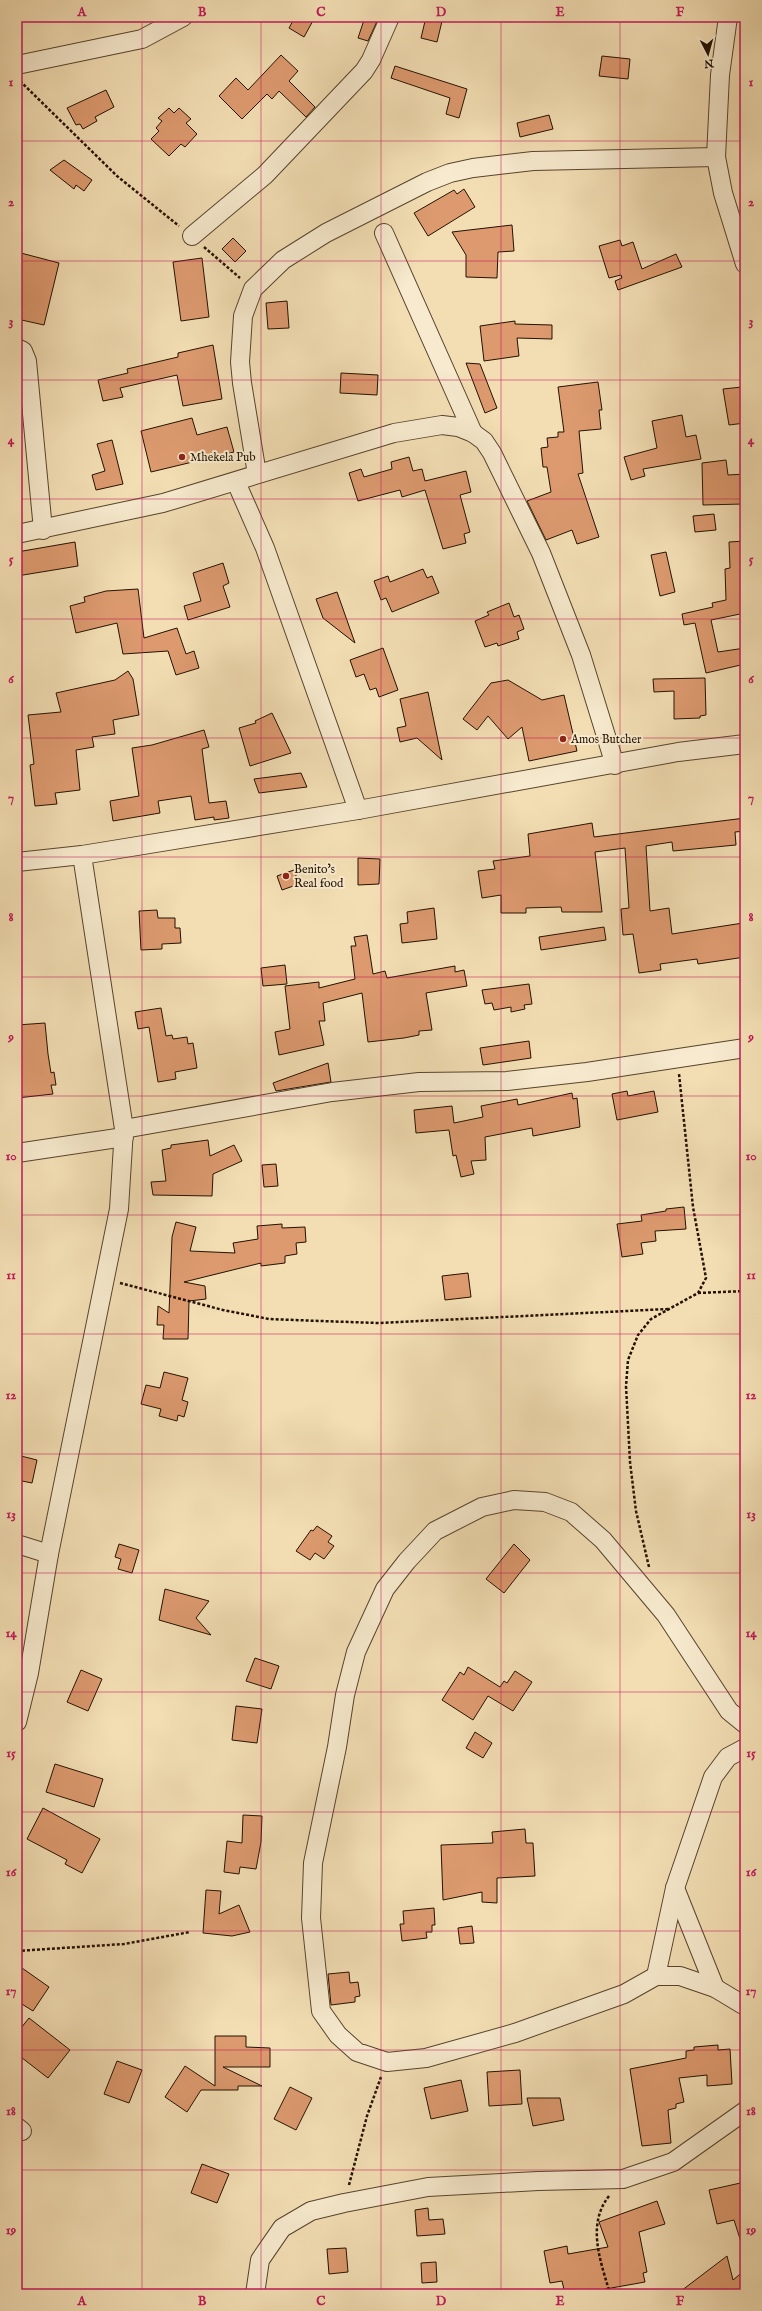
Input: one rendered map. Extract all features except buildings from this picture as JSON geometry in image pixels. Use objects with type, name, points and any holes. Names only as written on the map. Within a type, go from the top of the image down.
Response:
[{"type":"street","points":[[17,65],[142,38],[183,17]]},
{"type":"street","points":[[192,236],[265,175],[364,71],[371,60],[390,17]]},
{"type":"street","points":[[728,17],[720,75],[716,157],[723,193],[745,264]]},
{"type":"street","points":[[257,474],[240,362],[243,316],[253,289],[284,260],[326,233],[427,182],[450,173],[473,168],[533,161],[716,157]]},
{"type":"street","points":[[384,233],[473,433]]},
{"type":"street","points":[[17,348],[23,351],[27,361],[43,530]]},
{"type":"street","points":[[17,534],[43,530],[163,503],[394,433],[442,425],[458,427],[473,433],[484,441],[492,453],[541,554],[581,655],[615,765]]},
{"type":"street","points":[[236,482],[266,548],[358,810]]},
{"type":"street","points":[[17,862],[82,855],[358,810],[615,765],[678,752],[745,744]]},
{"type":"street","points":[[17,1722],[29,1672],[49,1554],[119,1209],[124,1133],[82,855]]},
{"type":"street","points":[[17,1153],[332,1092],[419,1082],[507,1081],[678,1060],[745,1048]]},
{"type":"street","points":[[745,1724],[729,1711],[666,1615],[603,1540],[571,1512],[545,1502],[514,1500],[482,1507],[435,1531],[385,1589],[356,1652],[345,1695],[337,1747],[313,1863],[311,1918],[322,2011],[338,2035],[357,2052],[387,2062],[426,2058],[515,2032],[624,1994],[656,1976],[680,1976],[715,1988],[745,2006]]},
{"type":"street","points":[[17,1544],[49,1554]]},
{"type":"street","points":[[656,1976],[675,1888],[712,1777],[728,1757],[745,1748]]},
{"type":"street","points":[[675,1888],[715,1988]]},
{"type":"street","points":[[255,2294],[260,2260],[282,2228],[310,2211],[344,2203],[428,2188],[538,2181],[623,2179],[648,2172],[673,2162],[745,2111]]},
{"type":"path","points":[[17,78],[117,176],[192,236],[253,289]]},
{"type":"path","points":[[678,1060],[693,1207],[706,1278],[698,1293]]},
{"type":"path","points":[[106,1279],[223,1310],[269,1319],[379,1323],[668,1309]]},
{"type":"path","points":[[651,1574],[636,1511],[630,1462],[626,1386],[628,1360],[638,1335],[651,1319],[698,1293],[745,1291]]},
{"type":"path","points":[[17,1951],[124,1944],[190,1932]]},
{"type":"path","points":[[344,2203],[367,2116],[387,2062]]},
{"type":"path","points":[[610,2294],[597,2244],[595,2228],[598,2216],[606,2200],[623,2179]]},
{"type":"place","name":"Mhekela Pub","points":[[182,457]]},
{"type":"place","name":"Amos Butcher","points":[[563,739]]},
{"type":"place","name":"Benito's Real food","points":[[286,876]]}]
